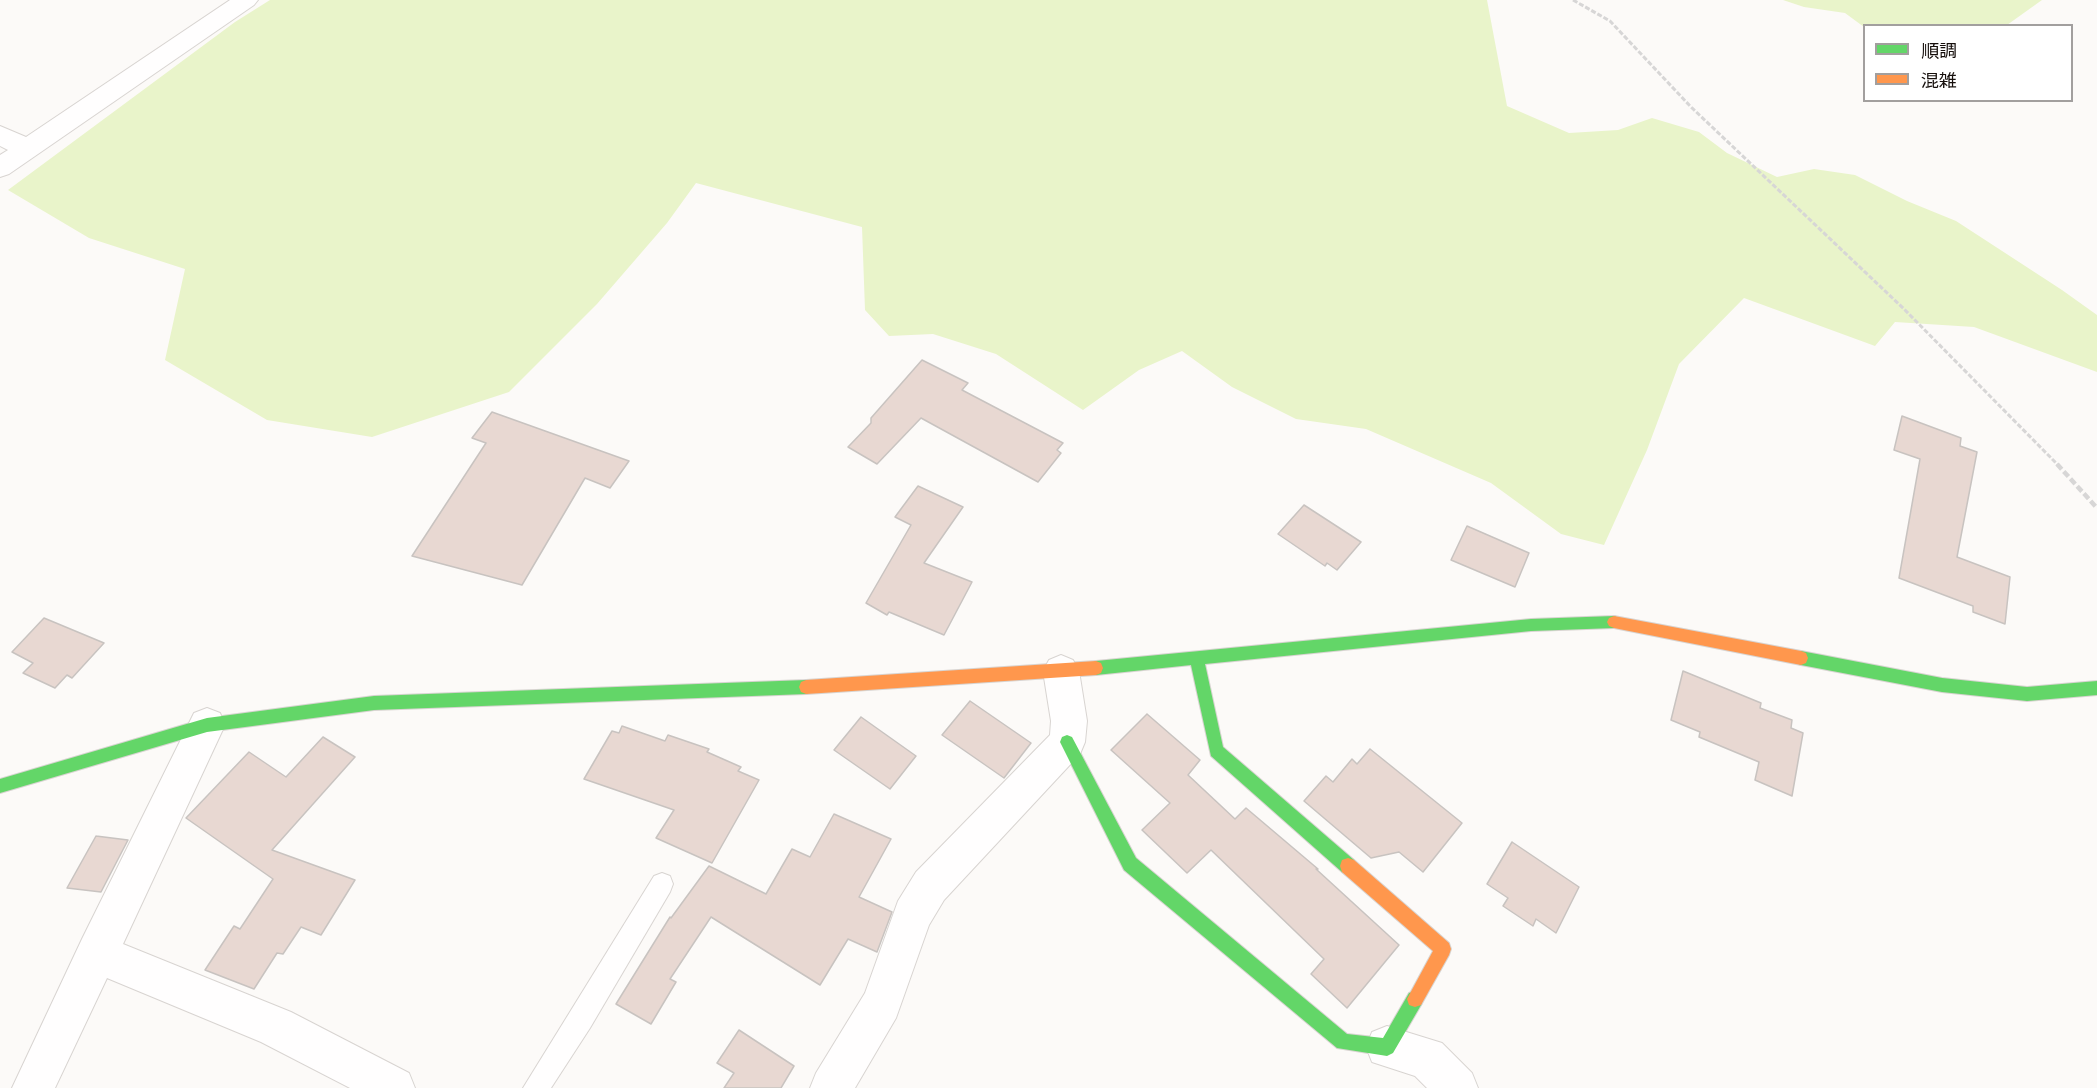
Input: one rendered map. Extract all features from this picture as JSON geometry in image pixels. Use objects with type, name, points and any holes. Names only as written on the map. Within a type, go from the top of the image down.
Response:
[{"type":"street","points":[[0,168],[246,0]]},
{"type":"street","points":[[0,135],[28,149]]},
{"type":"street","points":[[0,786],[207,725],[374,703],[803,687],[1061,671],[1531,625],[1618,622],[1942,685],[2027,694],[2097,688]]},
{"type":"street","points":[[1197,658],[1216,751],[1443,949],[1387,1047]]},
{"type":"street","points":[[1061,671],[1069,721],[1067,742],[1130,864],[1343,1042],[1387,1047],[1427,1058],[1457,1088]]},
{"type":"street","points":[[33,1088],[207,725]]},
{"type":"street","points":[[831,1088],[882,1004],[912,915],[930,886],[1067,742]]},
{"type":"street","points":[[96,953],[276,1028],[394,1088]]},
{"type":"lane","points":[[536,1088],[581,1019],[662,884]]},
{"type":"path","points":[[1573,0],[1610,21],[1691,107],[1913,317],[2077,483],[2097,508]]},
{"type":"green space","points":[[270,0],[1487,0],[1507,106],[1569,133],[1618,130],[1652,118],[1699,132],[1727,153],[1777,177],[1814,169],[1855,175],[1907,201],[1956,221],[2097,315],[2097,372],[1974,327],[1895,322],[1875,346],[1744,298],[1679,364],[1647,450],[1604,545],[1561,534],[1491,483],[1366,429],[1296,419],[1232,387],[1182,351],[1139,370],[1083,410],[996,354],[933,334],[889,336],[865,310],[862,227],[696,183],[667,223],[597,304],[509,392],[372,437],[267,420],[165,360],[185,269],[89,238],[8,190],[235,22]]},
{"type":"green space","points":[[1783,0],[2042,0],[2008,24],[1863,24],[1863,26],[1845,13],[1804,7]]},
{"type":"building","points":[[922,360],[968,383],[962,390],[1063,443],[1057,450],[1061,453],[1038,482],[921,418],[877,464],[848,447],[871,423],[871,418]]},
{"type":"building","points":[[492,412],[629,461],[610,488],[585,478],[522,585],[412,556],[486,443],[472,438]]},
{"type":"building","points":[[1902,416],[1961,438],[1960,446],[1977,452],[1957,557],[2010,577],[2005,624],[1973,612],[1973,606],[1899,578],[1920,459],[1894,450]]},
{"type":"building","points":[[918,486],[963,507],[924,563],[972,582],[944,635],[889,612],[887,615],[866,603],[911,525],[895,517]]},
{"type":"building","points":[[1304,505],[1361,542],[1337,570],[1327,563],[1325,566],[1278,534]]},
{"type":"building","points":[[1467,526],[1529,553],[1515,587],[1451,560]]},
{"type":"building","points":[[44,618],[104,643],[72,678],[67,675],[55,688],[23,673],[33,663],[12,652]]},
{"type":"building","points":[[1683,671],[1761,703],[1760,708],[1792,720],[1791,728],[1803,733],[1792,796],[1755,780],[1759,762],[1699,737],[1700,732],[1671,720]]},
{"type":"building","points":[[970,701],[1031,743],[1004,778],[942,735]]},
{"type":"building","points":[[1147,714],[1200,760],[1188,775],[1235,819],[1246,808],[1318,869],[1316,869],[1399,945],[1347,1008],[1311,974],[1324,959],[1211,850],[1187,873],[1142,830],[1170,803],[1111,750]]},
{"type":"building","points":[[861,717],[916,756],[890,789],[834,750]]},
{"type":"building","points":[[622,726],[665,741],[668,735],[709,749],[707,752],[741,767],[738,771],[759,780],[712,863],[656,838],[674,810],[584,779],[612,731],[619,733]]},
{"type":"building","points":[[323,737],[355,757],[272,850],[355,880],[321,935],[301,927],[283,954],[277,953],[254,989],[205,970],[234,926],[240,929],[273,879],[186,818],[249,752],[286,777]]},
{"type":"building","points":[[1370,749],[1462,823],[1423,872],[1399,852],[1371,858],[1304,801],[1326,776],[1333,782],[1352,759],[1357,764]]},
{"type":"building","points":[[834,814],[891,839],[859,897],[892,912],[877,952],[848,939],[820,985],[711,917],[670,979],[676,982],[651,1024],[616,1004],[670,917],[709,866],[766,894],[792,849],[810,857]]},
{"type":"building","points":[[96,836],[128,840],[101,892],[67,888]]},
{"type":"building","points":[[1512,842],[1579,887],[1556,933],[1536,919],[1533,926],[1503,906],[1508,898],[1487,884]]},
{"type":"building","points":[[739,1030],[794,1066],[781,1088],[724,1088],[734,1073],[717,1063]]},
{"type":"traffic: fast","points":[[1096,668],[1531,625],[1614,622]]},
{"type":"traffic: fast","points":[[1197,658],[1216,751],[1348,866]]},
{"type":"traffic: fast","points":[[1801,658],[1942,685],[2027,694],[2097,688]]},
{"type":"traffic: fast","points":[[0,786],[207,725],[374,703],[806,687]]},
{"type":"traffic: fast","points":[[1067,742],[1130,864],[1343,1042],[1387,1047],[1415,999]]},
{"type":"traffic: slow","points":[[1614,622],[1801,658]]},
{"type":"traffic: slow","points":[[806,687],[1096,668]]},
{"type":"traffic: slow","points":[[1348,866],[1443,949],[1415,999]]}]
